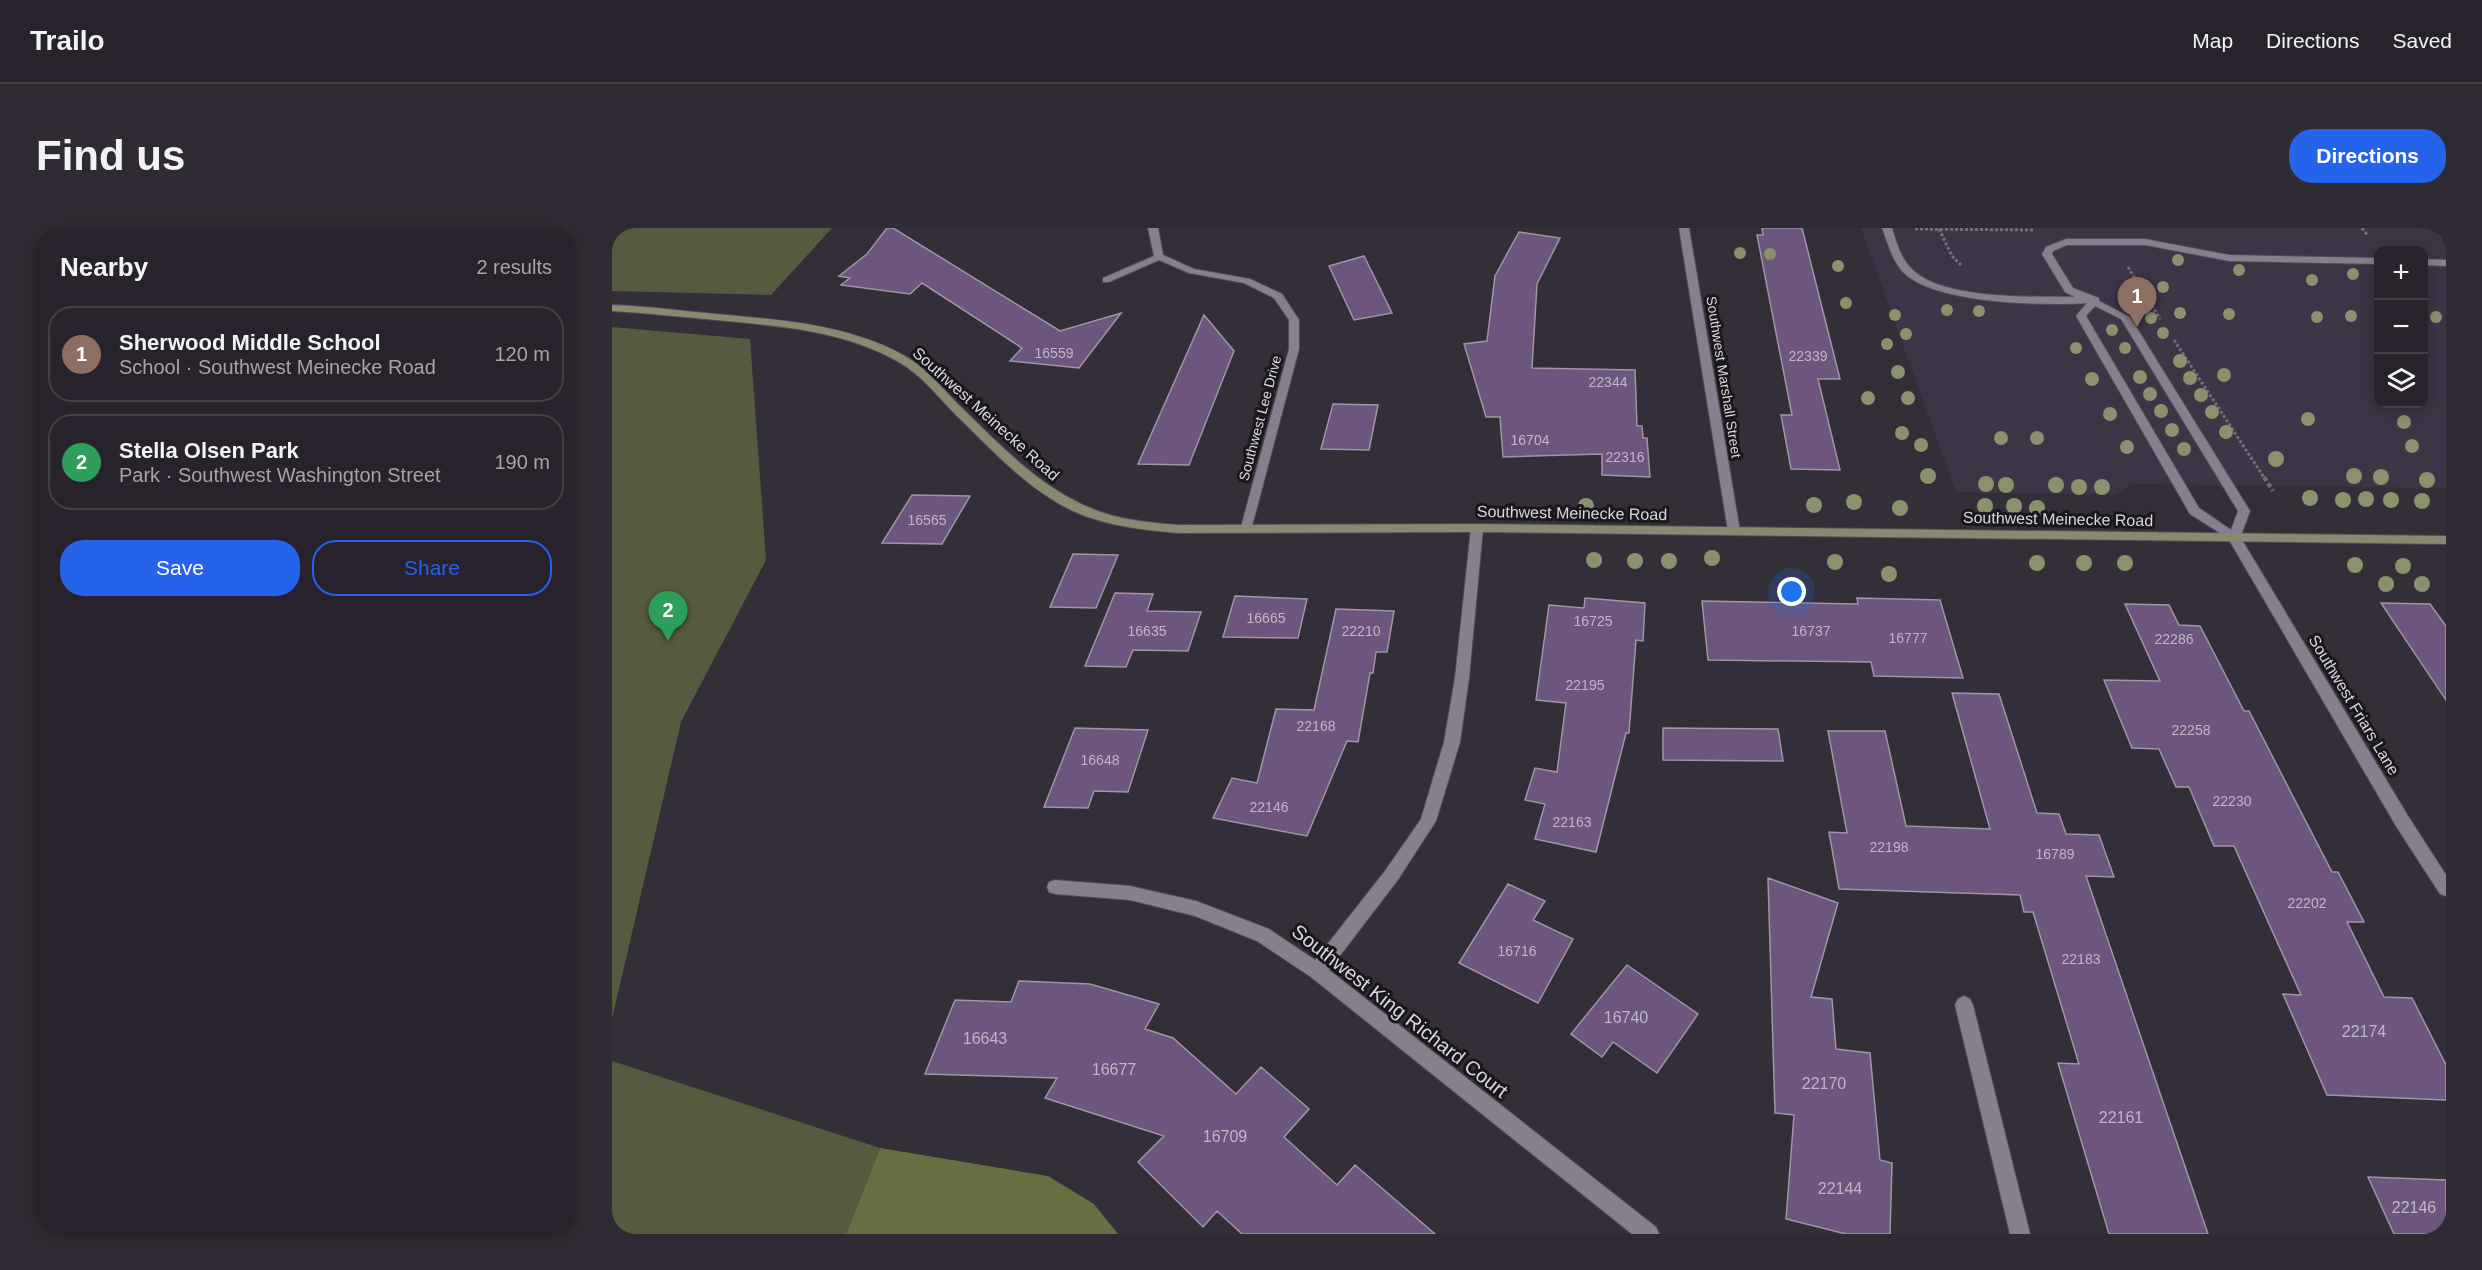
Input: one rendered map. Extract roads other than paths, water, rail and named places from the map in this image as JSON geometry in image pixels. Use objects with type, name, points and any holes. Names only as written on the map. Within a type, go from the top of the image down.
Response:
[{"type":"main road","name":"Southwest Meinecke Road","points":[[612,308],[762,322],[855,338],[900,358],[914,367],[1036,484],[1075,508],[1117,522],[1152,527],[1477,528],[2446,540]]},
{"type":"street","points":[[1106,280],[1160,257],[1153,228]]},
{"type":"street","name":"Southwest Marshall Street","points":[[1684,228],[1734,531]]},
{"type":"street","points":[[1887,228],[1908,272],[1926,283],[1961,293],[2095,300]]},
{"type":"street","points":[[2440,228],[2446,237]]},
{"type":"street","points":[[2095,300],[2081,316],[2194,511],[2234,538],[2244,511],[2125,317],[2095,300],[2069,290],[2047,254],[2049,249],[2066,242],[2145,243],[2229,258],[2374,261]]},
{"type":"street","name":"Southwest Lee Drive","points":[[1160,257],[1192,271],[1247,281],[1278,296],[1294,320],[1293,349],[1247,527]]},
{"type":"street","points":[[2428,262],[2446,263]]},
{"type":"street","points":[[1317,971],[1391,876],[1428,821],[1452,742],[1477,528]]},
{"type":"street","name":"Southwest Friars Lane","points":[[2234,538],[2402,821],[2446,889]]},
{"type":"street","name":"Southwest King Richard Court","points":[[1055,887],[1130,893],[1196,909],[1263,935],[1317,971],[1648,1234]]},
{"type":"street","points":[[1964,1005],[2020,1234]]},
{"type":"place","name":"Sherwood Middle School","points":[[2137,327]]},
{"type":"place","name":"Stella Olsen Park","points":[[668,641]]}]
